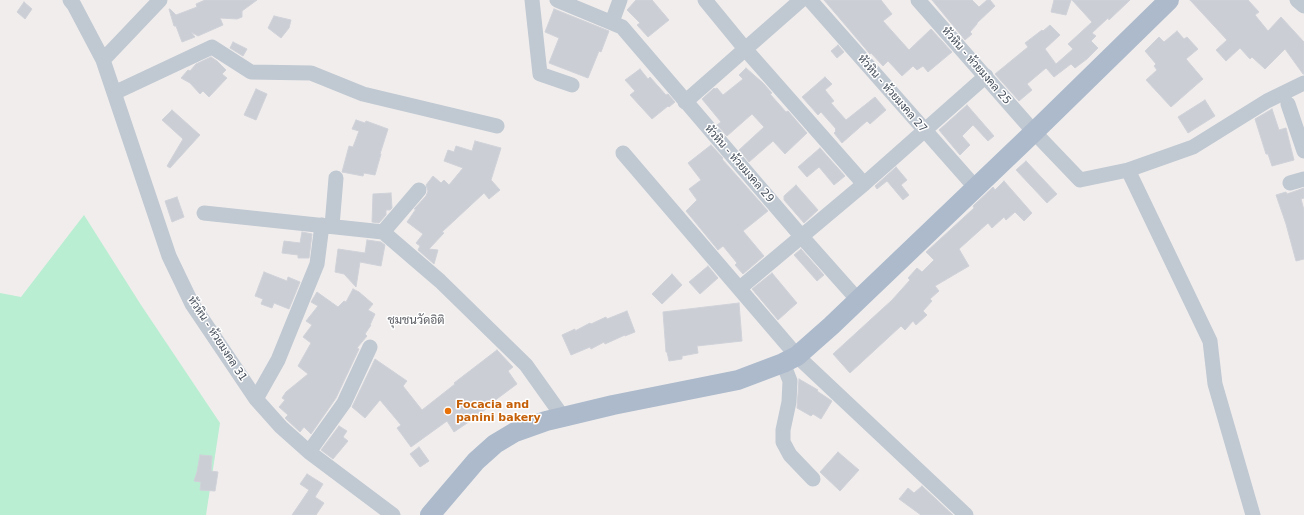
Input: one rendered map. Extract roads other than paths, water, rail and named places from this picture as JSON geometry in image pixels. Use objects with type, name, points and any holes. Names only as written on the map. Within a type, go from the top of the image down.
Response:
[{"type":"main road","points":[[430,515],[476,461],[495,444],[515,432],[546,421],[613,405],[738,380],[790,359],[831,326],[1034,132],[1168,0]]},
{"type":"street","name":"หัวหิน - ห้วยมงคล 31","points":[[70,0],[103,60],[169,256],[192,304],[256,398],[281,427],[309,452],[393,515]]},
{"type":"street","points":[[103,60],[160,0]]},
{"type":"street","points":[[532,0],[540,74],[572,85]]},
{"type":"street","points":[[558,0],[617,24],[620,0]]},
{"type":"street","points":[[705,0],[746,50],[864,184]]},
{"type":"street","points":[[685,102],[746,50],[801,0]]},
{"type":"street","name":"หัวหิน - ห้วยมงคล 27","points":[[810,0],[975,187]]},
{"type":"street","name":"หัวหิน - ห้วยมงคล 25","points":[[918,0],[1034,132],[1080,180],[1128,170]]},
{"type":"street","points":[[1297,0],[1304,6]]},
{"type":"street","name":"หัวหิน - ห้วยมงคล 29","points":[[617,24],[858,300]]},
{"type":"street","points":[[114,93],[212,47],[251,72],[311,73],[363,94],[497,126]]},
{"type":"street","points":[[740,288],[864,184],[986,76]]},
{"type":"street","points":[[1253,515],[1215,384],[1210,341],[1128,170],[1193,147],[1267,101],[1304,83]]},
{"type":"street","points":[[1288,104],[1304,151]]},
{"type":"street","points":[[623,153],[740,288],[790,359],[966,515]]},
{"type":"street","points":[[256,398],[278,360],[317,264],[327,225],[336,178]]},
{"type":"street","points":[[383,232],[420,190]]},
{"type":"street","points":[[204,213],[383,232],[440,281],[526,365],[563,417]]},
{"type":"street","points":[[309,452],[344,403],[370,347]]},
{"type":"street","points":[[790,359],[789,402],[783,430],[783,442],[790,455],[813,479]]},
{"type":"place","name":"Focacia and panini bakery","points":[[448,411]]},
{"type":"district","name":"ชุมชนวัดอิติ","points":[[416,321]]}]
